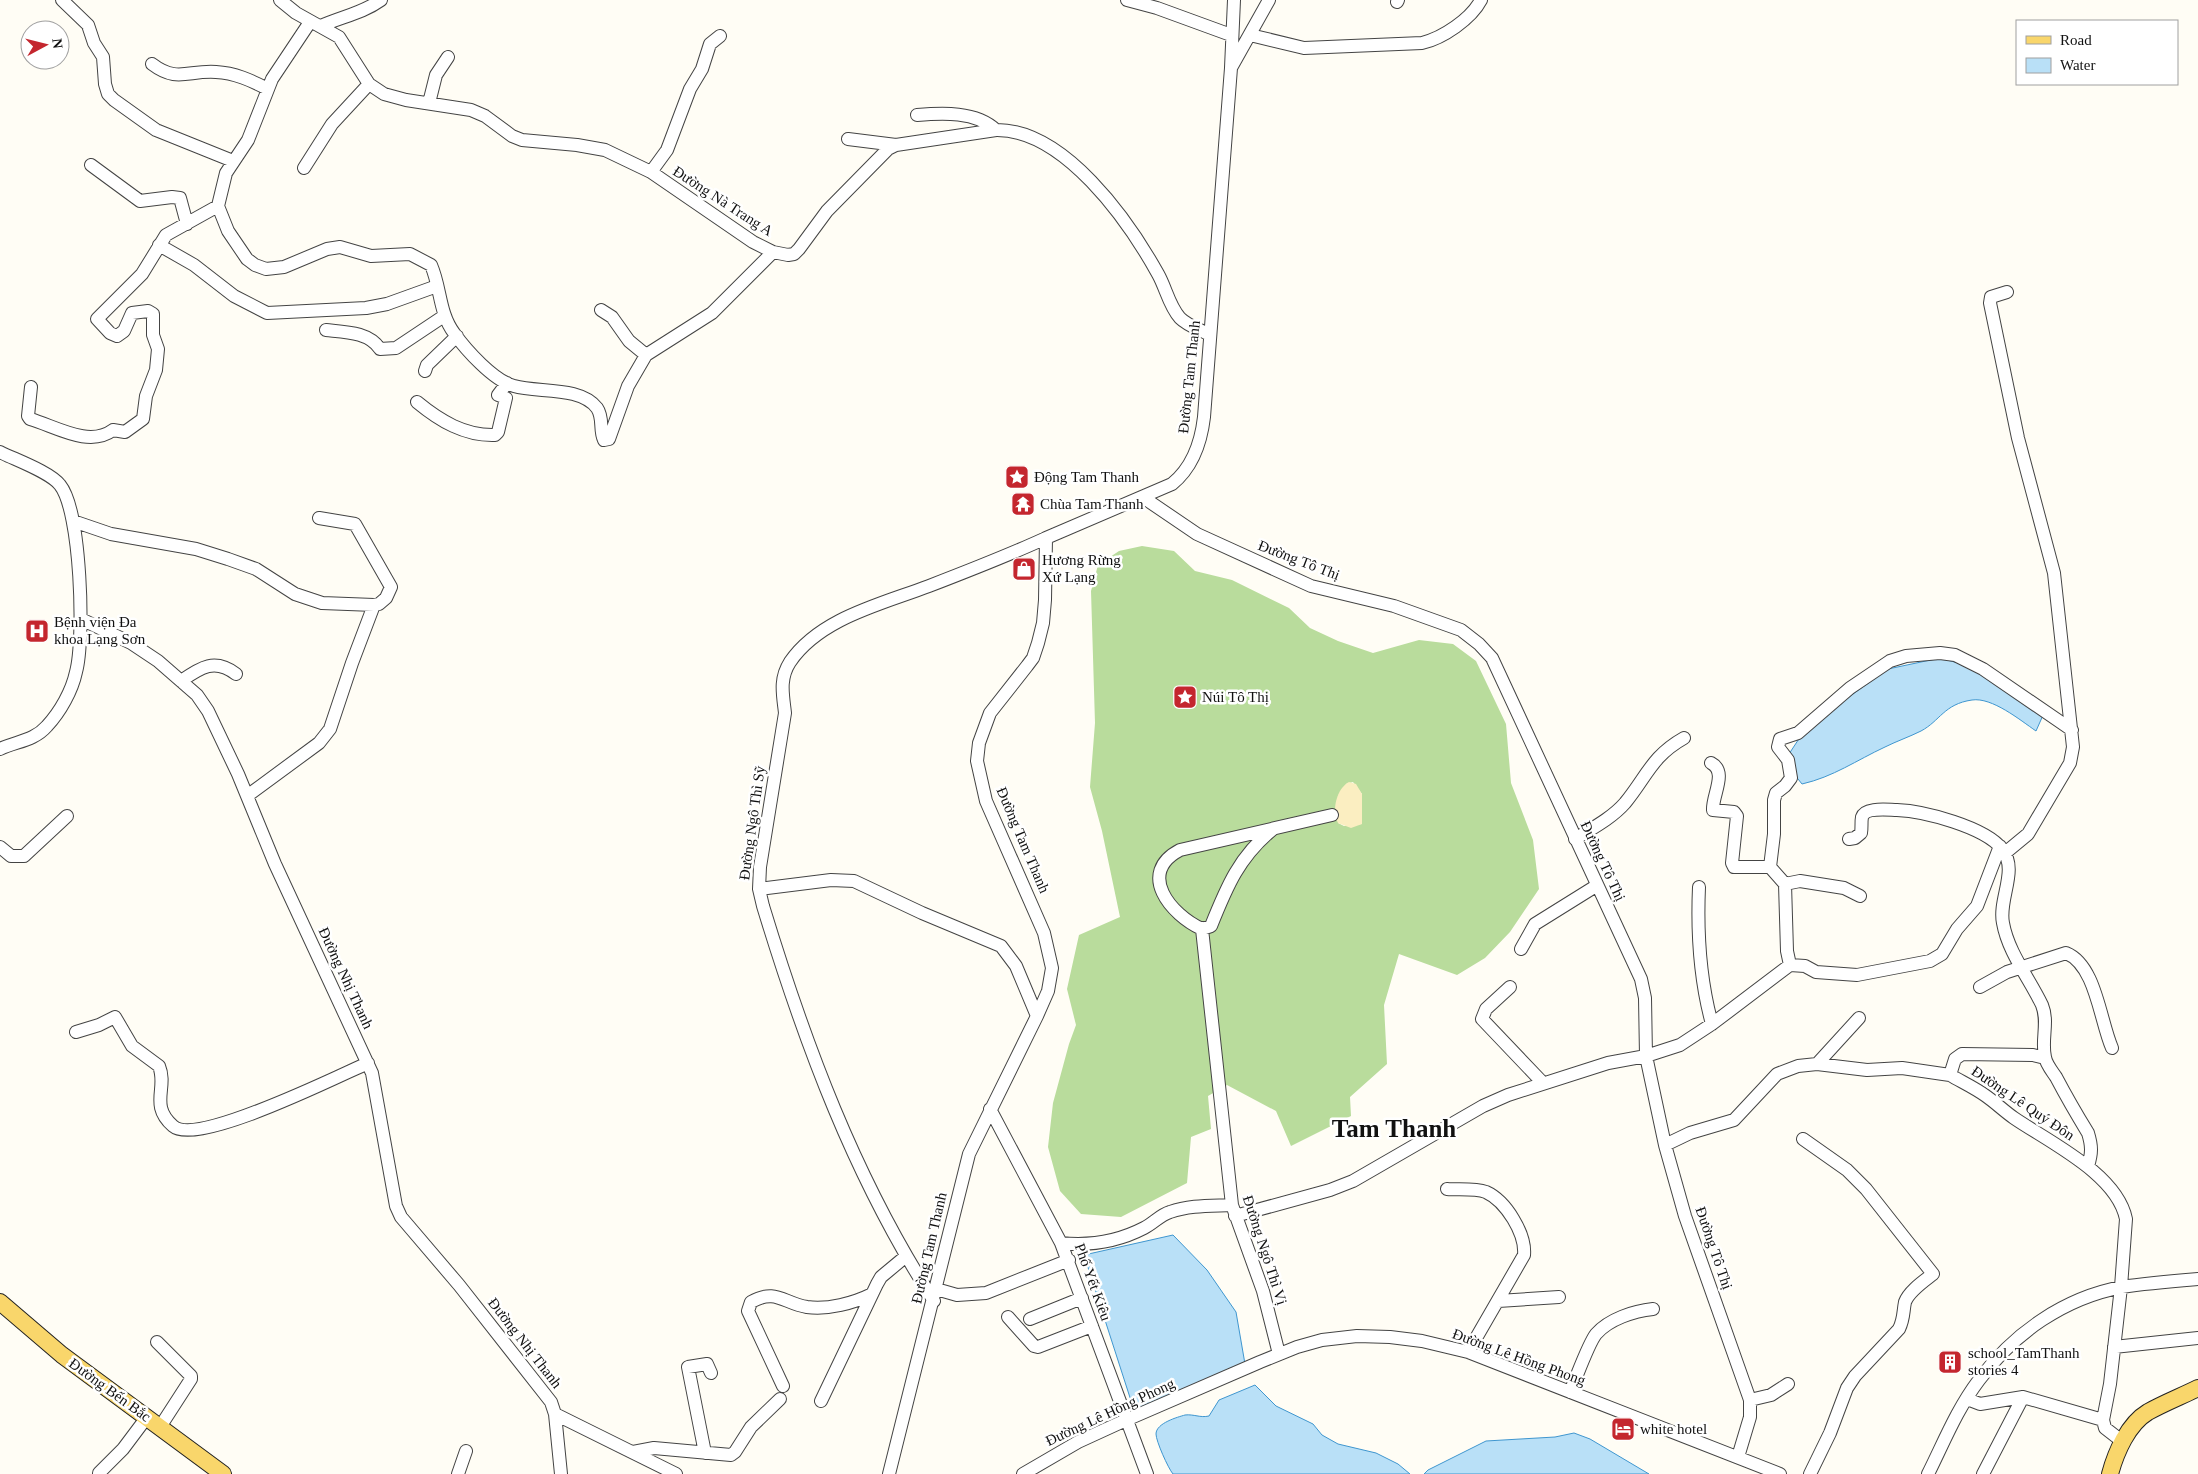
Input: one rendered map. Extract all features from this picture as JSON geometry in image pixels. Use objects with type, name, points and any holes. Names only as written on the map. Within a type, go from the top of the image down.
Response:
[{"type":"main road","name":"Đường Bến Bắc","points":[[3,1309],[223,1474]]},
{"type":"main road","points":[[2110,1474],[2114,1460],[2126,1435],[2147,1413],[2198,1388]]},
{"type":"street","points":[[62,0],[88,26],[94,43],[103,57],[105,84],[108,94],[114,100],[156,130],[233,161]]},
{"type":"street","name":"Đường Nà Trang A","points":[[280,0],[339,37],[369,84],[394,98],[471,110],[485,116],[512,136],[522,140],[577,145],[605,150],[651,172],[752,242],[781,255],[794,254],[827,211],[888,149],[896,145]]},
{"type":"street","points":[[381,0],[363,11],[316,24],[268,89],[251,134],[226,173],[218,206],[228,231],[247,259],[255,265],[277,270],[328,249],[340,247],[371,256],[410,254],[418,256],[431,266],[444,316],[457,336],[493,374],[514,386],[573,395],[592,402],[602,416],[602,438],[607,440],[628,386],[646,355],[712,313],[773,252]]},
{"type":"street","points":[[1127,0],[1156,8],[1231,35]]},
{"type":"street","name":"Đường Tam Thanh","points":[[889,1474],[969,1154],[1037,1016],[1048,991],[1052,968],[1049,947],[986,801],[977,761],[979,743],[990,713],[1033,658],[1038,643],[1043,622],[1045,600],[1046,538],[1144,498],[1172,484],[1181,476],[1197,451],[1204,417],[1231,68],[1234,0]]},
{"type":"street","points":[[1231,68],[1269,0]]},
{"type":"street","points":[[1250,36],[1304,48],[1422,43],[1438,38],[1470,17],[1481,0]]},
{"type":"street","points":[[651,172],[666,150],[690,88],[702,69],[710,44],[720,36]]},
{"type":"street","points":[[429,103],[436,75],[448,57]]},
{"type":"street","points":[[152,64],[163,72],[176,75],[188,76],[214,72],[237,75],[268,89]]},
{"type":"street","points":[[304,168],[338,118],[369,84]]},
{"type":"street","points":[[917,114],[957,115],[990,124],[996,130]]},
{"type":"street","points":[[848,139],[896,145],[996,130],[1011,130],[1026,134],[1042,142],[1088,177],[1131,229],[1158,275],[1181,320],[1210,335]]},
{"type":"street","points":[[92,165],[140,201],[172,197],[180,198],[187,224]]},
{"type":"street","points":[[31,387],[28,416],[30,419],[72,434],[98,437],[105,436],[113,430],[125,432],[143,419],[146,396],[156,370],[158,348],[153,335],[153,314],[148,311],[132,313],[124,331],[117,336],[110,333],[97,319],[142,274],[166,235],[218,206]]},
{"type":"street","points":[[159,245],[194,265],[234,296],[267,312],[366,308],[387,304],[437,286]]},
{"type":"street","points":[[1062,1243],[1075,1244],[1111,1240],[1145,1228],[1157,1218],[1172,1211],[1195,1207],[1233,1210],[1330,1190],[1353,1181],[1484,1106],[1542,1082],[1608,1063],[1646,1056],[1680,1045],[1712,1024],[1790,964],[1805,966],[1816,972],[1858,975],[1930,961],[1938,957],[1946,949],[1957,929],[1976,906],[2003,850],[2028,834],[2074,754],[2054,573],[2018,438],[1990,303],[1991,297],[2007,292]]},
{"type":"street","points":[[601,310],[620,325],[629,341],[646,355]]},
{"type":"street","points":[[326,330],[364,336],[377,344],[380,349],[390,349],[396,348],[444,316]]},
{"type":"street","points":[[425,371],[427,365],[457,336]]},
{"type":"street","points":[[417,402],[431,414],[464,431],[482,435],[495,435],[498,432],[506,398],[498,395],[507,383]]},
{"type":"street","points":[[0,452],[59,483],[68,499],[73,521],[82,642],[76,674],[61,706],[40,733],[33,738],[0,749]]},
{"type":"street","name":"Đường Tô Thị","points":[[1144,498],[1197,534],[1312,586],[1394,606],[1461,630],[1479,644],[1492,658],[1596,886],[1642,979],[1645,998],[1646,1056],[1665,1145],[1685,1216],[1750,1400],[1750,1417],[1738,1457]]},
{"type":"street","points":[[73,521],[111,534],[196,549],[228,559],[256,569],[295,594],[322,603],[374,605],[383,601],[391,587],[355,524],[319,518]]},
{"type":"street","name":"Đường Ngô Thì Sỹ","points":[[935,1295],[905,1257],[864,1176],[806,1041],[774,943],[759,889],[760,867],[785,713],[781,689],[789,663],[811,639],[864,608],[971,570],[1046,538]]},
{"type":"street","points":[[247,796],[319,743],[330,729],[374,605]]},
{"type":"street","name":"Đường Nhị Thanh","points":[[81,619],[131,643],[158,661],[197,695],[208,712],[247,796],[275,864],[372,1073],[396,1206],[401,1217],[459,1284],[551,1402],[556,1414],[676,1474]]},
{"type":"street","points":[[1770,867],[1774,834],[1774,800],[1776,793],[1791,778],[1788,760],[1778,747],[1778,742],[1784,737],[1798,733],[1850,688],[1890,661],[1924,654],[1955,655],[1983,669],[2072,730]]},
{"type":"street","points":[[181,680],[194,671],[216,665],[225,666],[236,674]]},
{"type":"street","points":[[1575,840],[1620,808],[1661,753],[1684,738]]},
{"type":"street","points":[[1711,763],[1717,766],[1720,772],[1713,810],[1734,812],[1737,816],[1732,863],[1734,866],[1770,867],[1785,884],[1787,951],[1790,964]]},
{"type":"street","points":[[1849,839],[1855,838],[1861,832],[1862,817],[1870,810],[1898,810],[1918,812],[1966,827],[1988,837],[2003,850],[2009,868],[2002,920],[2021,968],[2042,1006],[2045,1018],[2045,1058],[2088,1133],[2092,1150],[2088,1166]]},
{"type":"street","points":[[1273,829],[1247,852],[1225,890],[1211,926],[1202,929],[1184,919],[1160,888],[1158,879],[1161,866],[1169,857],[1180,850],[1332,815]]},
{"type":"street","points":[[0,847],[10,856],[24,856],[67,816]]},
{"type":"street","points":[[759,889],[831,880],[854,881],[922,913],[1000,946],[1016,966],[1037,1016]]},
{"type":"street","points":[[1785,884],[1800,881],[1844,888],[1860,896]]},
{"type":"street","points":[[1521,949],[1535,924],[1596,886]]},
{"type":"street","points":[[1699,887],[1698,924],[1705,992],[1712,1024]]},
{"type":"street","name":"Đường Ngô Thì Vị","points":[[1202,929],[1233,1210],[1263,1290],[1279,1354]]},
{"type":"street","points":[[1980,987],[1995,978],[2080,948]]},
{"type":"street","points":[[2066,953],[2078,960],[2085,968],[2112,1048]]},
{"type":"street","points":[[1510,987],[1486,1009],[1482,1020],[1542,1082]]},
{"type":"street","points":[[76,1032],[99,1025],[115,1017],[138,1052],[159,1066],[162,1080],[159,1103],[166,1118],[179,1130],[212,1127],[243,1118],[368,1063]]},
{"type":"street","points":[[1817,1064],[1859,1018]]},
{"type":"street","points":[[1950,1075],[1955,1059],[1962,1054],[2033,1055],[2045,1058]]},
{"type":"street","name":"Đường Lê Quý Đôn","points":[[1665,1145],[1690,1132],[1734,1120],[1777,1074],[1798,1066],[1817,1064],[1857,1070],[1902,1068],[1950,1075],[1986,1096],[2013,1117],[2088,1166],[2124,1208],[2126,1219],[2121,1287],[2110,1384],[2103,1420]]},
{"type":"street","name":"Phố Yết Kiêu","points":[[990,1109],[1062,1243],[1147,1474]]},
{"type":"street","points":[[1803,1139],[1847,1170],[1866,1189],[1933,1274],[1908,1296],[1905,1303],[1904,1320],[1899,1329],[1855,1376],[1847,1388],[1830,1433],[1810,1474]]},
{"type":"street","points":[[1447,1189],[1484,1191],[1497,1199],[1509,1214],[1525,1247],[1524,1255],[1468,1352]]},
{"type":"street","points":[[821,1401],[881,1277],[905,1257]]},
{"type":"street","points":[[935,1295],[966,1296],[986,1293],[1069,1260]]},
{"type":"street","points":[[1928,1474],[1979,1380],[2016,1340],[2034,1324],[2061,1308],[2121,1287],[2198,1278]]},
{"type":"street","points":[[633,1452],[654,1448],[727,1456],[735,1452],[748,1431],[782,1392],[748,1311],[751,1302],[765,1296],[774,1296],[782,1297],[800,1306],[820,1308],[860,1300],[872,1294]]},
{"type":"street","points":[[1498,1301],[1559,1297]]},
{"type":"street","points":[[1030,1319],[1082,1298]]},
{"type":"street","points":[[1570,1392],[1595,1335],[1606,1325],[1622,1317],[1653,1309]]},
{"type":"street","points":[[1008,1317],[1034,1346],[1038,1347],[1092,1326]]},
{"type":"street","name":"Đường Lê Hồng Phong","points":[[1023,1474],[1078,1442],[1279,1354],[1322,1340],[1368,1336],[1422,1341],[1468,1352],[1780,1474]]},
{"type":"street","points":[[2114,1347],[2198,1338]]},
{"type":"street","points":[[157,1342],[191,1376],[191,1379],[160,1427]]},
{"type":"street","points":[[705,1454],[688,1367],[707,1364],[711,1373]]},
{"type":"street","points":[[1750,1400],[1771,1395],[1788,1384]]},
{"type":"street","points":[[1967,1399],[1980,1404],[2023,1397],[2103,1420],[2105,1428],[2123,1442]]},
{"type":"street","points":[[1983,1474],[2023,1397]]},
{"type":"street","points":[[556,1414],[561,1474]]},
{"type":"street","points":[[99,1473],[123,1449],[146,1417]]},
{"type":"street","points":[[458,1474],[466,1451]]},
{"type":"green space","points":[[1142,546],[1174,551],[1195,571],[1232,580],[1289,608],[1310,628],[1338,641],[1373,653],[1419,640],[1453,644],[1476,661],[1506,724],[1511,783],[1533,840],[1539,889],[1510,932],[1485,958],[1457,975],[1399,954],[1384,1005],[1387,1064],[1350,1097],[1351,1116],[1291,1146],[1276,1111],[1227,1085],[1208,1096],[1211,1129],[1191,1137],[1187,1183],[1121,1217],[1081,1214],[1060,1191],[1048,1147],[1053,1103],[1076,1025],[1067,989],[1079,935],[1120,917],[1102,831],[1090,787],[1095,723],[1091,591],[1098,565],[1119,551]],"holes":[[[1353,782],[1362,794],[1362,824],[1344,826],[1338,823],[1346,784]]]},
{"type":"sand","points":[[1349,782],[1356,784],[1362,794],[1362,824],[1351,828],[1338,823],[1335,812],[1338,794]]},
{"type":"water","points":[[1940,658],[1969,666],[2044,713],[2036,731],[2005,710],[1988,702],[1972,700],[1963,702],[1949,709],[1921,731],[1835,773],[1802,784],[1794,774],[1787,757],[1810,722],[1833,711],[1839,704],[1888,669]]},
{"type":"water","points":[[1173,1235],[1207,1270],[1236,1312],[1245,1364],[1134,1410],[1084,1255]]},
{"type":"water","points":[[1255,1385],[1276,1406],[1313,1424],[1322,1435],[1338,1444],[1376,1453],[1398,1464],[1410,1474],[1173,1474],[1163,1454],[1156,1434],[1157,1430],[1168,1421],[1185,1415],[1209,1416],[1219,1400]]},
{"type":"water","points":[[1574,1433],[1590,1439],[1649,1474],[1424,1474],[1428,1470],[1486,1441],[1555,1437]]},
{"type":"place","name":"Động Tam Thanh","points":[[1017,477]]},
{"type":"place","name":"Chùa Tam Thanh","points":[[1023,504]]},
{"type":"place","name":"Hương Rừng Xứ Lạng","points":[[1024,569]]},
{"type":"place","name":"Bệnh viện Đa khoa Lạng Sơn","points":[[37,631]]},
{"type":"place","name":"Núi Tô Thị","points":[[1185,697]]},
{"type":"place","name":"school_TamThanh stories 4","points":[[1950,1362]]},
{"type":"place","name":"white hotel","points":[[1623,1429]]},
{"type":"district","name":"Tam Thanh","points":[[1394,1128]]}]
